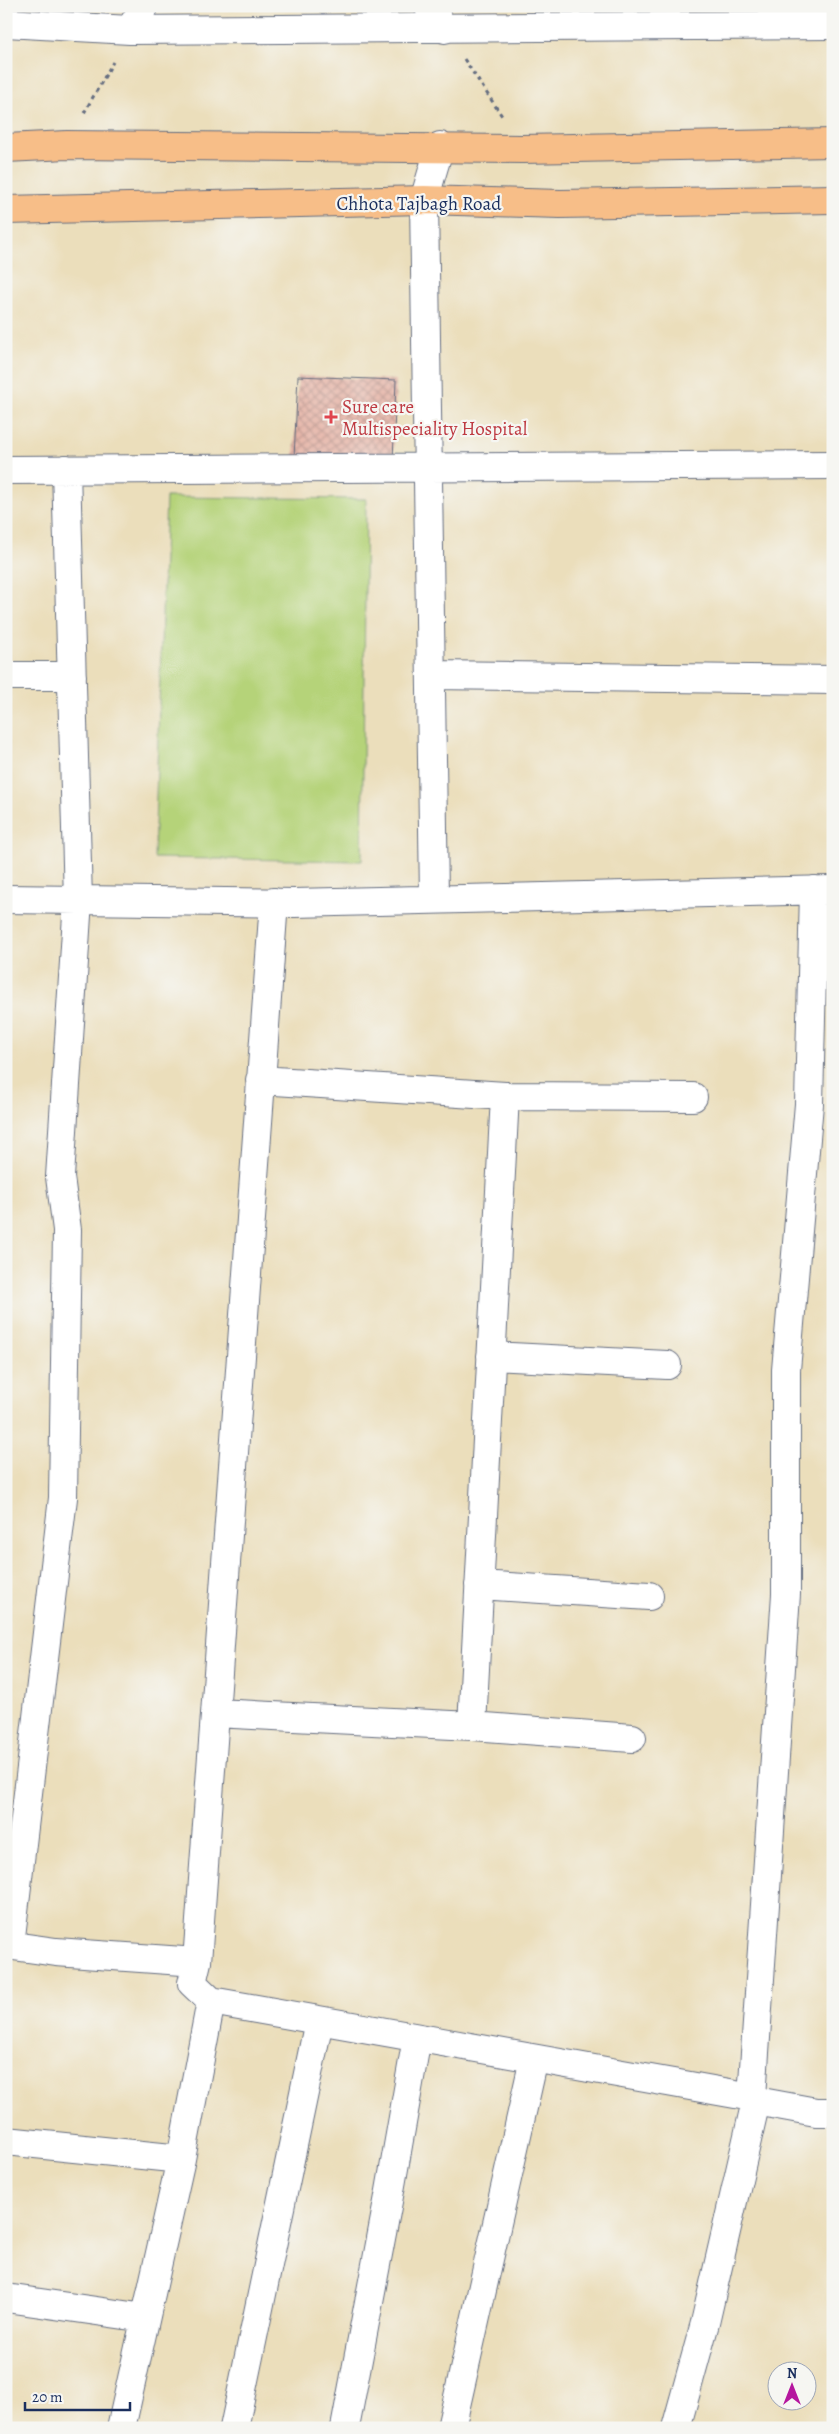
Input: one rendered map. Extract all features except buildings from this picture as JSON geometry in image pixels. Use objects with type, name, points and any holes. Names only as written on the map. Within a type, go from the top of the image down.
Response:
[{"type":"main road","points":[[6,148],[67,145],[440,146],[522,149],[833,143]]},
{"type":"main road","name":"Chhota Tajbagh Road","points":[[6,210],[424,200],[560,204],[833,199]]},
{"type":"street","points":[[130,30],[144,6]]},
{"type":"street","points":[[428,6],[445,29]]},
{"type":"street","points":[[6,23],[130,30],[445,29],[738,16],[833,25]]},
{"type":"street","points":[[434,898],[424,200],[440,146]]},
{"type":"street","points":[[6,470],[833,465]]},
{"type":"street","points":[[66,469],[78,900],[60,1177],[67,1230],[63,1498],[8,1945],[56,1952],[197,1962]]},
{"type":"street","points":[[431,674],[833,680]]},
{"type":"street","points":[[6,676],[72,676]]},
{"type":"street","points":[[6,899],[274,902],[823,890],[823,983],[809,1104],[786,1370],[786,1594],[754,2099],[705,2323],[676,2428]]},
{"type":"street","points":[[274,902],[197,1962],[192,1983],[211,2001],[754,2099],[816,2112],[833,2112]]},
{"type":"street","points":[[260,1080],[505,1096],[560,1094],[693,1098]]},
{"type":"street","points":[[472,1726],[505,1096]]},
{"type":"street","points":[[491,1356],[667,1365]]},
{"type":"street","points":[[479,1585],[649,1596]]},
{"type":"street","points":[[215,1713],[472,1726],[632,1738]]},
{"type":"street","points":[[121,2428],[181,2158],[211,2001]]},
{"type":"street","points":[[234,2428],[319,2021]]},
{"type":"street","points":[[345,2428],[417,2038]]},
{"type":"street","points":[[451,2428],[534,2059]]},
{"type":"street","points":[[6,2141],[181,2158]]},
{"type":"street","points":[[6,2298],[145,2318]]},
{"type":"path","points":[[445,29],[522,149]]},
{"type":"path","points":[[67,145],[130,30]]},
{"type":"green space","points":[[166,497],[366,499],[362,861],[154,858]]},
{"type":"place","name":"Sure care Multispeciality Hospital","points":[[331,417]]}]
